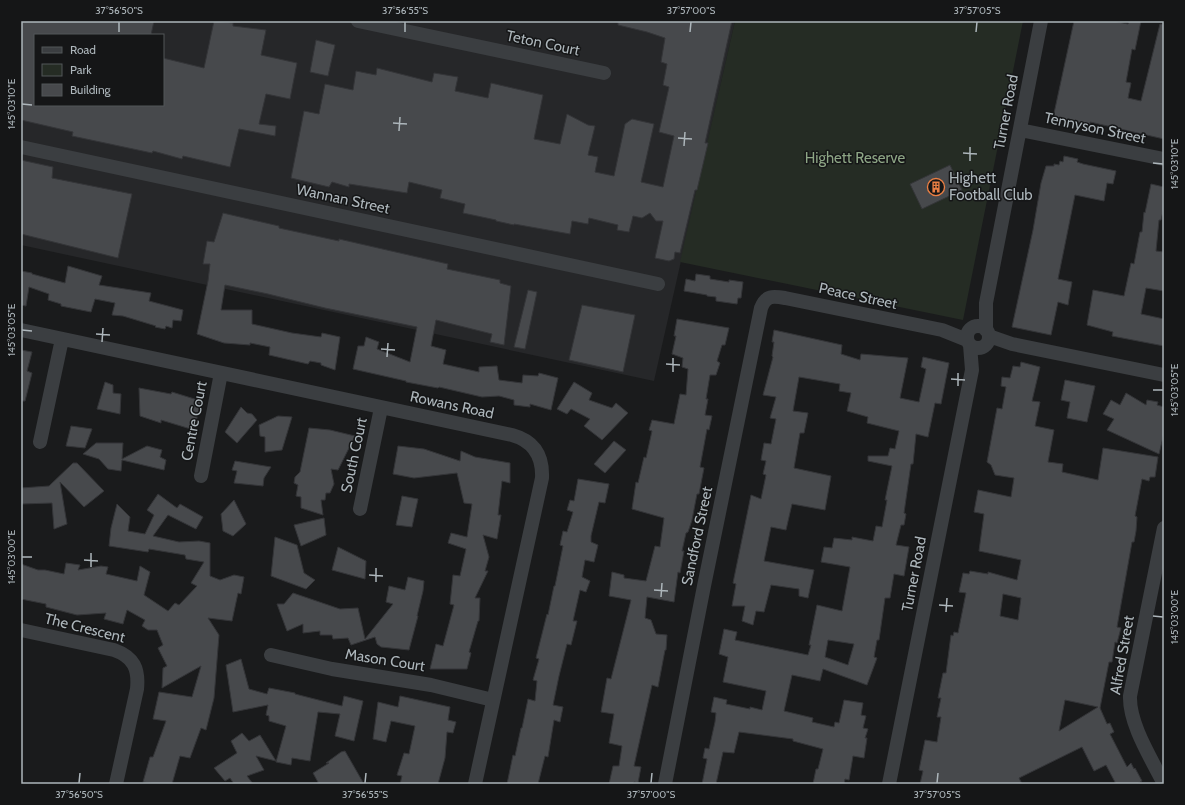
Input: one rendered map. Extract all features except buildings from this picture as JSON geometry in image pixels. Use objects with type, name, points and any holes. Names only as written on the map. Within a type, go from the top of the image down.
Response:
[{"type":"street","name":"Teton Court","points":[[358,21],[604,73]]},
{"type":"street","name":"Turner Road","points":[[889,784],[1042,21]]},
{"type":"street","name":"Tennyson Street","points":[[1020,130],[1164,159]]},
{"type":"street","name":"Wannan Street","points":[[21,147],[658,284]]},
{"type":"street","name":"Peace Street","points":[[768,298],[785,298],[1164,375]]},
{"type":"street","name":"Sandford Street","points":[[665,784],[761,308],[763,302],[768,298]]},
{"type":"street","name":"Rowans Road","points":[[21,330],[518,437],[531,444],[542,463],[542,478],[475,784]]},
{"type":"street","points":[[40,442],[62,339]]},
{"type":"street","name":"Centre Court","points":[[201,476],[221,373]]},
{"type":"street","name":"South Court","points":[[360,509],[381,408]]},
{"type":"street","name":"Alfred Street","points":[[1164,528],[1130,696],[1130,705],[1134,722],[1164,784]]},
{"type":"street","name":"The Crescent","points":[[21,630],[114,650],[127,656],[132,661],[137,673],[137,689],[116,784]]},
{"type":"street","name":"Mason Court","points":[[271,655],[332,669],[398,678],[493,700]]},
{"type":"shaded area","points":[[21,21],[735,21],[654,381],[21,245]]},
{"type":"green space","name":"Highett Reserve","points":[[735,21],[1023,21],[963,320],[680,262]]},
{"type":"place","name":"Highett Football Club","points":[[936,187]]}]
